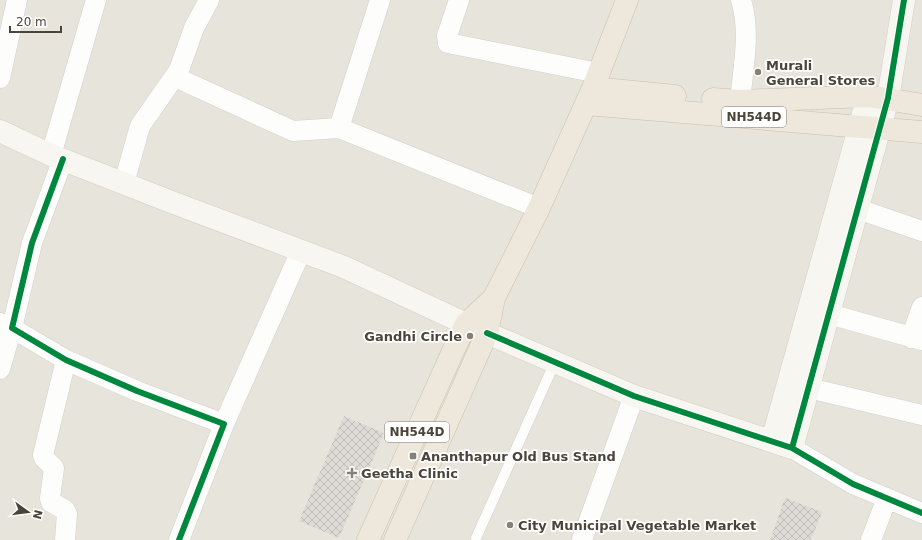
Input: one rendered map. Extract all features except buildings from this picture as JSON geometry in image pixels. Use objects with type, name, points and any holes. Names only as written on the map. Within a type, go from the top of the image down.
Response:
[{"type":"highway","name":"NH544D","points":[[395,540],[487,332],[494,298],[539,208],[592,88],[627,0]]},
{"type":"highway","name":"NH544D","points":[[592,88],[740,101],[878,97],[922,105]]},
{"type":"highway","name":"NH544D","points":[[592,88],[870,127],[922,132]]},
{"type":"highway","name":"NH544D","points":[[368,540],[466,324],[494,298]]},
{"type":"street","points":[[0,78],[18,0]]},
{"type":"street","points":[[0,369],[6,326],[32,244],[57,157],[96,0]]},
{"type":"street","points":[[124,183],[140,126],[179,70],[194,28],[209,0]]},
{"type":"street","points":[[459,0],[447,36],[448,43],[592,88]]},
{"type":"street","points":[[740,101],[746,30],[741,0]]},
{"type":"street","points":[[772,441],[870,127],[904,0]]},
{"type":"street","points":[[339,128],[378,1]]},
{"type":"street","points":[[175,77],[293,131],[339,128],[539,208]]},
{"type":"street","points":[[792,448],[858,209],[870,127]]},
{"type":"street","points":[[0,131],[57,157],[344,267],[466,324],[634,396],[792,448],[853,484],[922,513]]},
{"type":"street","points":[[858,209],[922,231]]},
{"type":"street","points":[[179,540],[224,424],[301,251]]},
{"type":"street","points":[[829,314],[917,339],[922,307]]},
{"type":"street","points":[[6,326],[66,360],[137,391],[224,424]]},
{"type":"street","points":[[65,540],[68,519],[67,514],[65,510],[50,502],[54,468],[43,455],[66,360]]},
{"type":"street","points":[[809,388],[922,415]]},
{"type":"street","points":[[582,540],[634,396]]},
{"type":"street","points":[[871,540],[887,498]]},
{"type":"lane","points":[[476,538],[555,362]]},
{"type":"shaded area","points":[[0,0],[922,0],[922,540],[0,540]]},
{"type":"cycle path","points":[[792,448],[888,98],[904,0]]},
{"type":"cycle path","points":[[63,159],[32,243],[12,328],[66,360],[137,391],[224,424],[179,540]]},
{"type":"cycle path","points":[[487,333],[634,396],[792,448],[853,484],[922,513]]},
{"type":"place","name":"Murali General Stores","points":[[758,72]]},
{"type":"place","name":"Gandhi Circle","points":[[470,336]]},
{"type":"place","name":"Ananthapur Old Bus Stand","points":[[413,456]]},
{"type":"place","name":"Geetha Clinic","points":[[352,473]]},
{"type":"place","name":"City Municipal Vegetable Market","points":[[510,525]]}]
